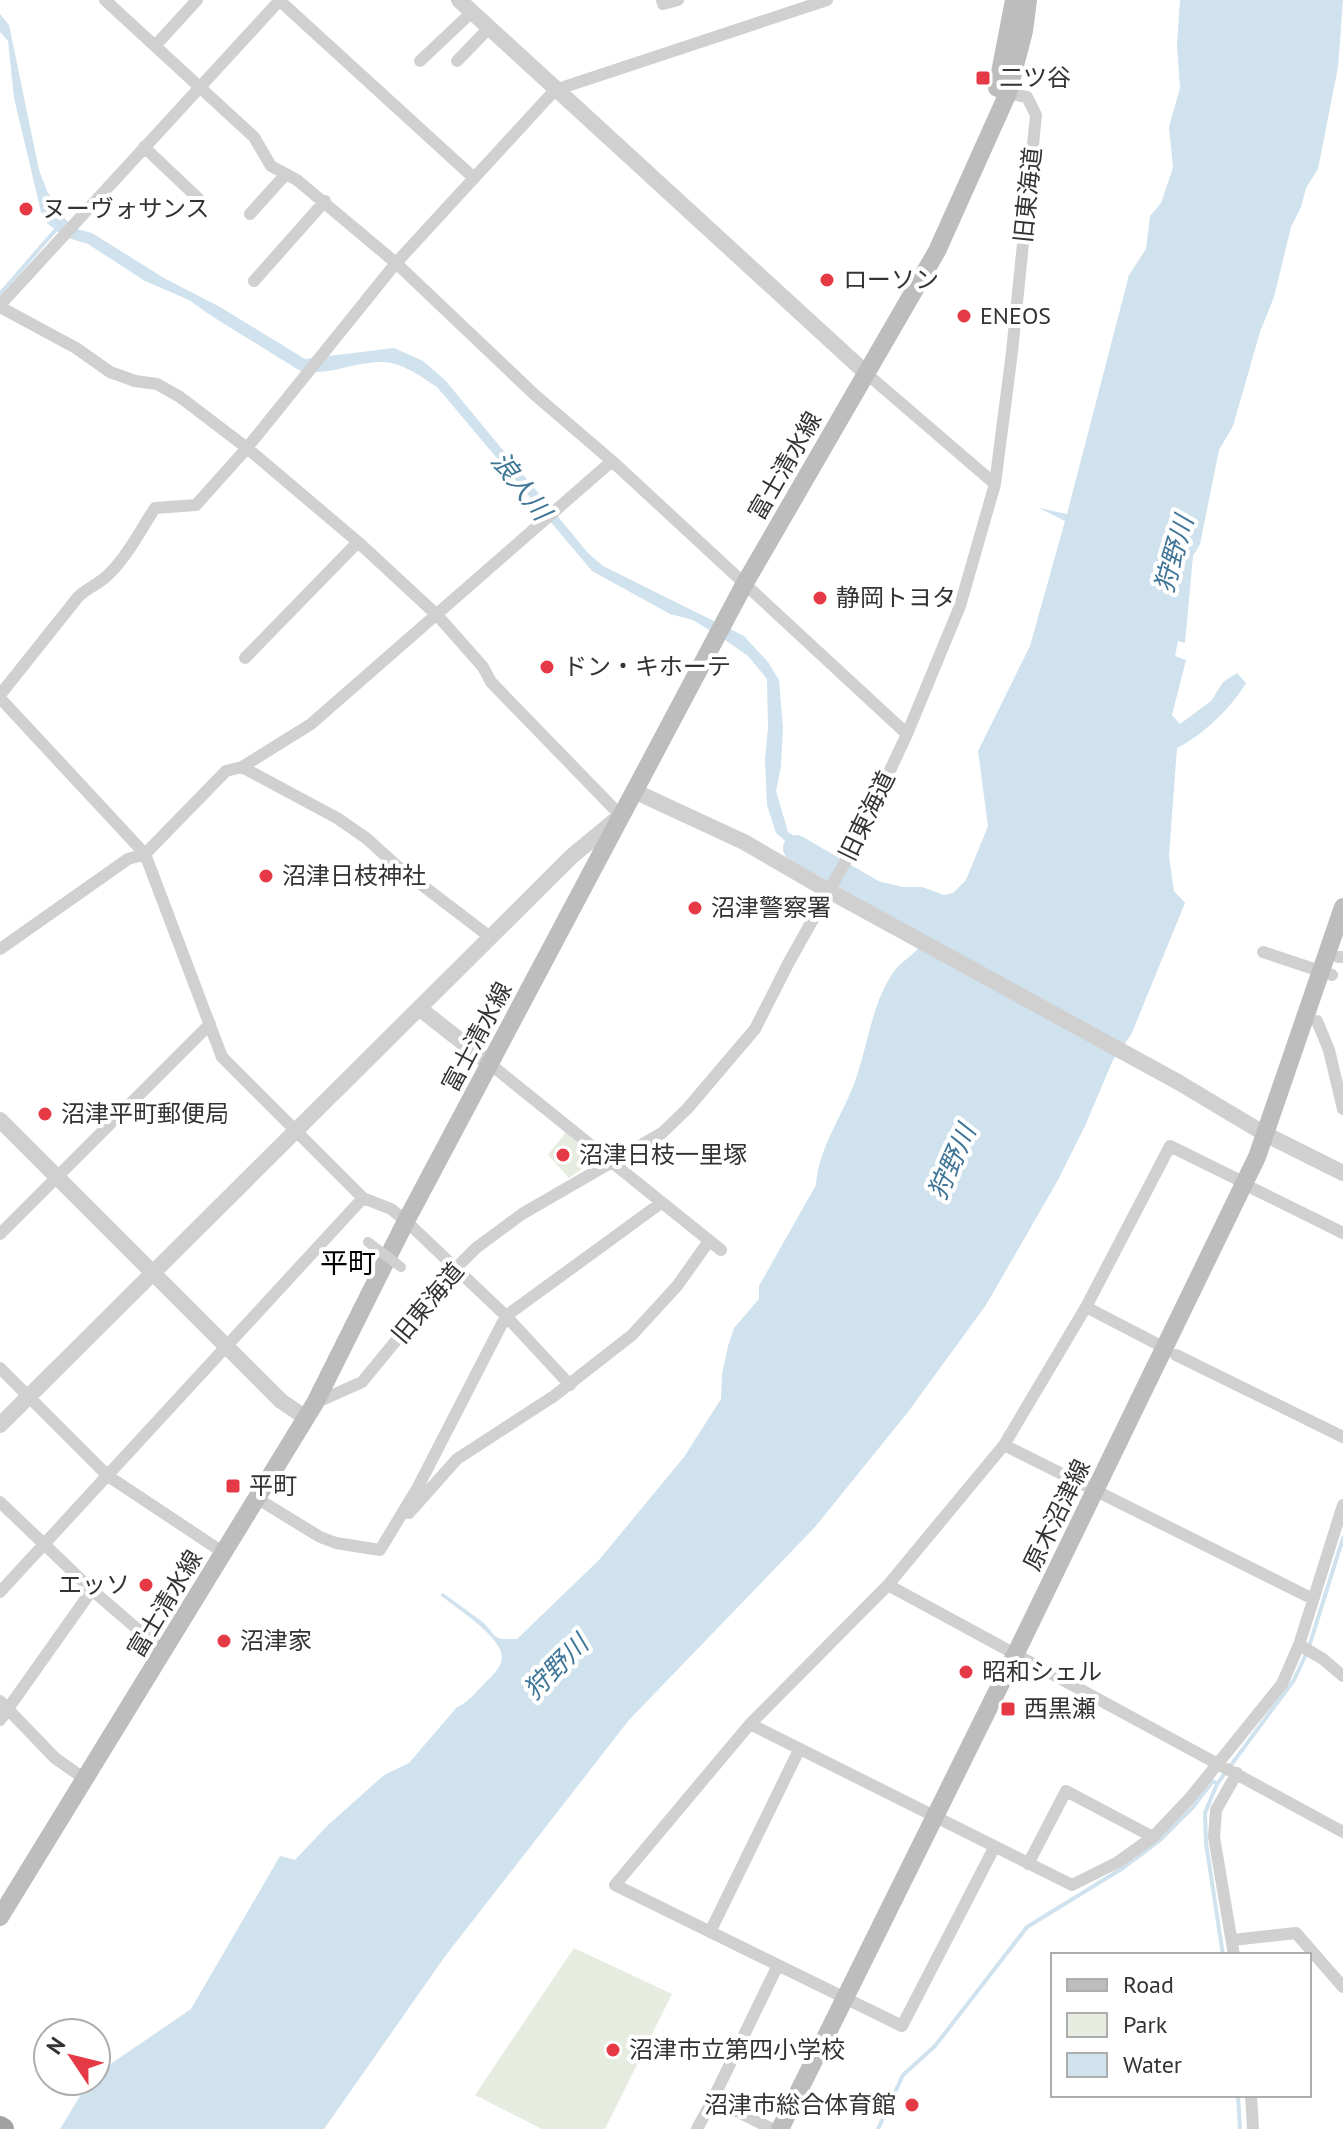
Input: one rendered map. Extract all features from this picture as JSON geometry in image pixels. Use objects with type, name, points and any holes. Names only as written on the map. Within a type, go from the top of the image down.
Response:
[{"type":"main road","name":"富士清水線","points":[[1002,92],[1014,0]]},
{"type":"main road","name":"富士清水線","points":[[0,1917],[310,1410],[406,1221],[745,583],[937,251],[1002,92],[1024,31],[1028,0]]},
{"type":"main road","name":"原木沼津線","points":[[793,2129],[850,2001],[1249,1186],[1317,1021],[1343,907]]},
{"type":"main road","name":"原木沼津線","points":[[1271,1137],[1326,973],[1341,952]]},
{"type":"main road","name":"原木沼津線","points":[[780,2129],[850,2001]]},
{"type":"street","points":[[105,0],[254,137],[271,166],[325,201],[396,263],[535,395],[612,461],[907,734]]},
{"type":"street","points":[[155,46],[197,0]]},
{"type":"street","points":[[0,1425],[572,856],[621,816],[491,682],[483,667],[438,616],[358,542],[247,448],[180,397],[157,384],[135,381],[110,372],[76,348],[33,327],[0,306],[280,0],[474,178]]},
{"type":"street","points":[[459,0],[867,374],[995,484]]},
{"type":"street","points":[[662,0],[663,4],[678,0]]},
{"type":"street","points":[[570,1385],[456,1268],[391,1209],[363,1198],[222,1057],[145,854],[0,697],[78,597],[117,565],[155,508],[196,505],[247,448],[396,263],[555,90],[818,1]]},
{"type":"street","points":[[420,61],[472,12]]},
{"type":"street","points":[[457,61],[489,28]]},
{"type":"street","name":"旧東海道","points":[[310,1410],[362,1382],[476,1248],[522,1214],[662,1133],[687,1109],[755,1029],[858,839],[907,734],[960,606],[995,484],[1036,115],[1027,97],[1002,92]]},
{"type":"street","points":[[144,147],[201,201]]},
{"type":"street","points":[[250,214],[286,174]]},
{"type":"street","points":[[254,281],[325,201]]},
{"type":"street","points":[[2,944],[128,859],[145,854],[226,771],[242,767],[311,724],[612,461]]},
{"type":"street","points":[[245,658],[358,542]]},
{"type":"street","points":[[242,767],[357,831],[397,866],[490,937]]},
{"type":"street","points":[[634,791],[744,842],[1178,1082],[1271,1137],[1343,1173]]},
{"type":"street","points":[[1263,952],[1326,973]]},
{"type":"street","points":[[419,1008],[721,1250]]},
{"type":"street","points":[[1317,1021],[1329,1050],[1343,1109]]},
{"type":"street","points":[[0,1234],[210,1024]]},
{"type":"street","points":[[0,1120],[281,1401],[310,1410]]},
{"type":"street","points":[[994,1848],[902,2026],[615,1885],[750,1724],[888,1585],[1004,1445],[1086,1307],[1170,1146],[1343,1233]]},
{"type":"street","points":[[0,1592],[363,1198]]},
{"type":"street","points":[[258,1499],[320,1537],[380,1550],[399,1522],[506,1316],[661,1203]]},
{"type":"street","points":[[399,1522],[457,1459],[570,1385],[632,1335],[655,1311],[709,1241]]},
{"type":"street","points":[[368,1242],[401,1267]]},
{"type":"street","points":[[1086,1307],[1343,1437]]},
{"type":"street","points":[[0,1368],[108,1476],[224,1553]]},
{"type":"street","points":[[1004,1445],[1313,1599]]},
{"type":"street","points":[[0,1502],[92,1590],[164,1652]]},
{"type":"street","points":[[750,1724],[1072,1885],[1118,1862],[1153,1837],[1282,1684],[1299,1645],[1343,1505]]},
{"type":"street","points":[[888,1585],[1343,1832]]},
{"type":"street","points":[[86,1780],[55,1758],[3,1710],[92,1590]]},
{"type":"street","points":[[1299,1645],[1343,1676]]},
{"type":"street","points":[[710,1932],[799,1750]]},
{"type":"street","points":[[1234,1953],[1214,1837],[1216,1810],[1237,1773]]},
{"type":"street","points":[[1028,1864],[1066,1791],[1153,1837]]},
{"type":"street","points":[[1232,1940],[1296,1933],[1343,1987]]},
{"type":"street","points":[[697,2129],[778,1965]]},
{"type":"street","points":[[1251,2097],[1253,2129]]},
{"type":"street","points":[[713,2099],[772,2129]]},
{"type":"green space","points":[[566,1132],[593,1154],[593,1161],[569,1178],[548,1155]]},
{"type":"green space","points":[[574,1948],[672,1994],[605,2129],[542,2129],[475,2095]]},
{"type":"water","name":"狩野川","points":[[1180,0],[1343,0],[1338,67],[1318,169],[1306,188],[1291,227],[1274,297],[1260,332],[1233,426],[1219,450],[1200,544],[1193,556],[1185,643],[1178,641],[1175,656],[1186,660],[1172,715],[1180,724],[1211,701],[1223,682],[1237,673],[1246,683],[1216,720],[1177,748],[1169,856],[1174,891],[1185,903],[1131,1035],[1113,1060],[1058,1180],[986,1305],[908,1412],[815,1527],[629,1720],[446,1955],[324,2129],[60,2129],[79,2097],[112,2097],[112,2063],[191,2009],[280,1856],[295,1860],[327,1826],[384,1775],[409,1763],[457,1707],[496,1671],[502,1657],[494,1640],[440,1595],[443,1593],[484,1623],[495,1636],[517,1639],[599,1560],[684,1457],[721,1399],[722,1374],[734,1328],[759,1299],[759,1286],[816,1185],[821,1158],[855,1081],[887,982],[899,965],[917,949],[922,939],[922,927],[916,918],[896,899],[890,899],[876,890],[877,881],[903,887],[922,887],[944,895],[953,893],[966,880],[988,826],[978,751],[1030,646],[1065,521],[1039,508],[1067,514],[1129,275],[1146,249],[1150,216],[1161,203],[1173,168],[1169,127],[1180,88],[1177,45]]},
{"type":"water","points":[[0,14],[9,25],[39,170],[47,191],[65,219],[77,229],[92,233],[305,359],[394,348],[423,361],[445,380],[588,553],[603,566],[744,636],[768,662],[779,680],[783,728],[776,791],[788,832],[827,857],[824,866],[776,833],[767,805],[767,679],[748,656],[693,620],[670,614],[592,571],[437,387],[409,370],[387,362],[302,372],[189,300],[145,281],[88,244],[65,237],[48,224],[41,212],[14,98],[8,41],[0,32]]},
{"type":"waterway","points":[[0,294],[59,226]]},
{"type":"waterway","name":"浪人川","points":[[796,848],[942,933]]},
{"type":"waterway","points":[[878,2129],[903,2075],[935,2046],[1027,1927],[1123,1868],[1159,1841],[1193,1807],[1213,1781],[1217,1784],[1294,1680],[1308,1650],[1343,1538]]},
{"type":"waterway","points":[[1217,1784],[1205,1813],[1206,1843],[1223,1953]]},
{"type":"waterway","points":[[1238,2097],[1240,2129]]},
{"type":"place","name":"二ツ谷","points":[[983,78]]},
{"type":"place","name":"ヌーヴォサンス","points":[[26,209]]},
{"type":"place","name":"ローソン","points":[[827,280]]},
{"type":"place","name":"ENEOS","points":[[964,316]]},
{"type":"place","name":"静岡トヨタ","points":[[820,598]]},
{"type":"place","name":"ドン・キホーテ","points":[[547,667]]},
{"type":"place","name":"沼津日枝神社","points":[[266,876]]},
{"type":"place","name":"沼津警察署","points":[[695,908]]},
{"type":"place","name":"沼津平町郵便局","points":[[45,1114]]},
{"type":"place","name":"沼津日枝一里塚","points":[[563,1155]]},
{"type":"place","name":"平町","points":[[233,1486]]},
{"type":"place","name":"エッソ","points":[[146,1585]]},
{"type":"place","name":"沼津家","points":[[224,1641]]},
{"type":"place","name":"昭和シェル","points":[[966,1672]]},
{"type":"place","name":"西黒瀬","points":[[1008,1709]]},
{"type":"place","name":"沼津市立第四小学校","points":[[613,2050]]},
{"type":"place","name":"沼津市総合体育館","points":[[912,2105]]},
{"type":"district","name":"平町","points":[[348,1263]]}]
